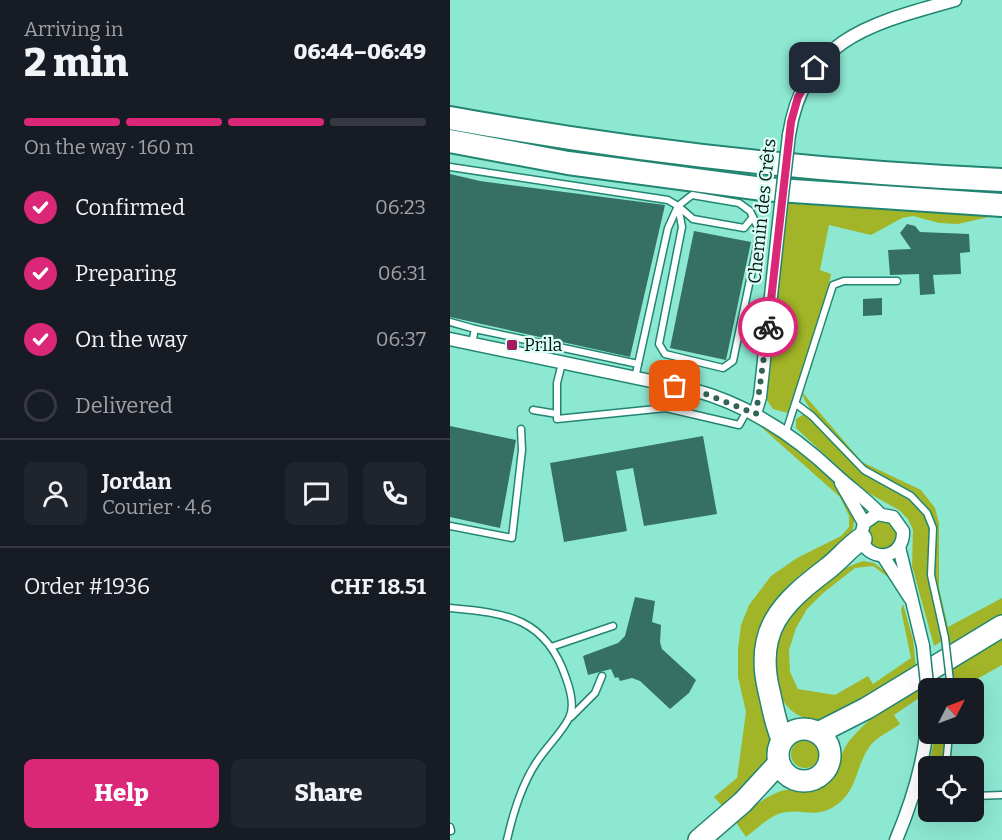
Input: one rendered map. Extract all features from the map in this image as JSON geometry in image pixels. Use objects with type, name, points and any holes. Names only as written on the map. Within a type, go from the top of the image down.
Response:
[{"type":"highway","points":[[450,118],[599,142],[768,164],[1002,180]]},
{"type":"highway","points":[[450,131],[572,153],[742,176],[1002,195]]},
{"type":"highway","points":[[450,141],[568,163],[763,189],[1002,205]]},
{"type":"highway","points":[[869,542],[808,580],[788,599],[775,620],[766,642],[764,661],[769,692],[807,738],[828,768],[821,775],[804,782],[785,770],[778,751],[807,738],[867,708],[1002,626]]},
{"type":"highway","points":[[699,840],[785,770]]},
{"type":"street","name":"Chemin des Crêts","points":[[752,412],[760,397],[789,135],[794,109],[803,86],[832,49],[874,24],[955,0]]},
{"type":"street","points":[[450,339],[703,393],[752,412],[786,432],[880,514],[890,515],[900,524],[903,535],[899,547],[923,646],[926,678]]},
{"type":"street","points":[[837,476],[869,542],[913,604]]},
{"type":"street","points":[[869,542],[880,514]]},
{"type":"street","points":[[869,542],[899,547]]},
{"type":"street","points":[[896,840],[913,795],[924,744]]},
{"type":"lane","points":[[450,167],[668,200],[693,219],[744,228],[753,217]]},
{"type":"lane","points":[[635,378],[668,228],[678,206],[692,195],[739,202],[750,211],[760,232],[733,361],[723,368],[665,354],[659,344],[682,227],[678,206]]},
{"type":"lane","points":[[786,432],[834,285],[844,281],[897,281]]},
{"type":"lane","points":[[450,322],[639,364]]},
{"type":"lane","points":[[472,343],[475,329]]},
{"type":"lane","points":[[562,362],[557,383],[557,419],[666,408],[739,425],[752,412]]},
{"type":"lane","points":[[796,404],[812,416],[864,470],[911,496],[927,513],[933,528],[932,586],[945,638],[949,678]]},
{"type":"lane","points":[[533,410],[557,414]]},
{"type":"lane","points":[[450,526],[512,538],[522,450],[521,429]]},
{"type":"lane","points":[[450,608],[475,610],[513,619],[537,631],[554,646],[569,686],[571,717]]},
{"type":"lane","points":[[554,646],[613,626]]},
{"type":"lane","points":[[507,840],[512,815],[526,779],[571,717],[595,693],[602,676]]},
{"type":"lane","points":[[913,795],[918,796]]},
{"type":"lane","points":[[984,796],[1002,795]]},
{"type":"green space","points":[[789,193],[1002,214],[958,224],[939,223],[913,216],[902,218],[871,235],[829,225],[820,270],[831,274],[829,284],[788,413],[773,409],[764,396],[778,257]]},
{"type":"green space","points":[[802,392],[862,462],[921,490],[935,508],[939,523],[939,588],[948,627],[1002,598],[1002,617],[951,648],[935,585],[933,567],[935,530],[930,513],[913,494],[870,471],[853,457],[820,421],[804,399]]},
{"type":"green space","points":[[804,414],[824,430],[853,462],[869,474],[905,494],[926,515],[930,530],[929,579],[942,641],[934,646],[912,566],[913,530],[908,519],[899,510],[863,490],[796,428],[796,419]]},
{"type":"green space","points":[[760,426],[802,452],[831,479],[851,507],[854,520],[853,530],[842,547],[793,581],[767,612],[756,649],[771,726],[772,742],[769,756],[759,774],[724,808],[714,797],[737,778],[746,712],[738,677],[738,649],[741,625],[749,605],[771,576],[797,558],[841,536],[849,527],[849,516],[840,497]]},
{"type":"green space","points":[[883,521],[893,525],[897,535],[893,545],[883,549],[873,545],[869,535],[873,525]]},
{"type":"green space","points":[[863,561],[874,563],[890,575],[888,577],[873,566],[855,568],[807,609],[796,628],[789,650],[790,672],[798,689],[835,695],[868,676],[873,684],[911,658],[901,610],[903,604],[913,639],[916,669],[829,720],[810,719],[796,713],[785,703],[778,689],[774,673],[777,640],[784,624],[808,595],[829,578]]},
{"type":"green space","points":[[1002,635],[1002,665],[979,678],[953,678],[952,663]]},
{"type":"green space","points":[[917,685],[918,699],[894,715],[900,724],[870,746],[850,790],[839,803],[818,813],[793,811],[780,813],[746,837],[735,821],[757,804],[781,791],[809,789],[825,783],[834,773],[846,745],[865,724]]},
{"type":"green space","points":[[805,740],[815,744],[819,754],[815,764],[805,768],[795,764],[791,754],[795,744]]},
{"type":"green space","points":[[933,744],[945,744],[945,756],[931,756]]},
{"type":"building","points":[[450,174],[480,181],[665,205],[630,357],[450,317]]},
{"type":"building","points":[[907,224],[915,226],[920,232],[969,234],[970,252],[960,253],[961,274],[933,275],[935,294],[920,295],[919,274],[890,275],[888,250],[911,249],[900,233]]},
{"type":"building","points":[[694,231],[751,242],[726,360],[670,348]]},
{"type":"building","points":[[882,298],[882,315],[863,316],[863,299]]},
{"type":"building","points":[[450,426],[516,440],[500,528],[450,517]]},
{"type":"building","points":[[703,436],[717,514],[644,526],[633,468],[616,471],[627,531],[564,542],[550,463]]},
{"type":"building","points":[[635,597],[655,601],[652,622],[661,625],[662,649],[696,680],[689,693],[670,709],[640,681],[632,678],[620,681],[618,677],[615,678],[611,669],[588,675],[583,656],[618,643],[625,636]]},
{"type":"way so far","points":[[675,386],[703,393],[756,414],[768,327]]},
{"type":"place","name":"Prila","points":[[512,345]]},
{"type":"route","points":[[768,327],[791,122],[798,97],[815,68]]}]
